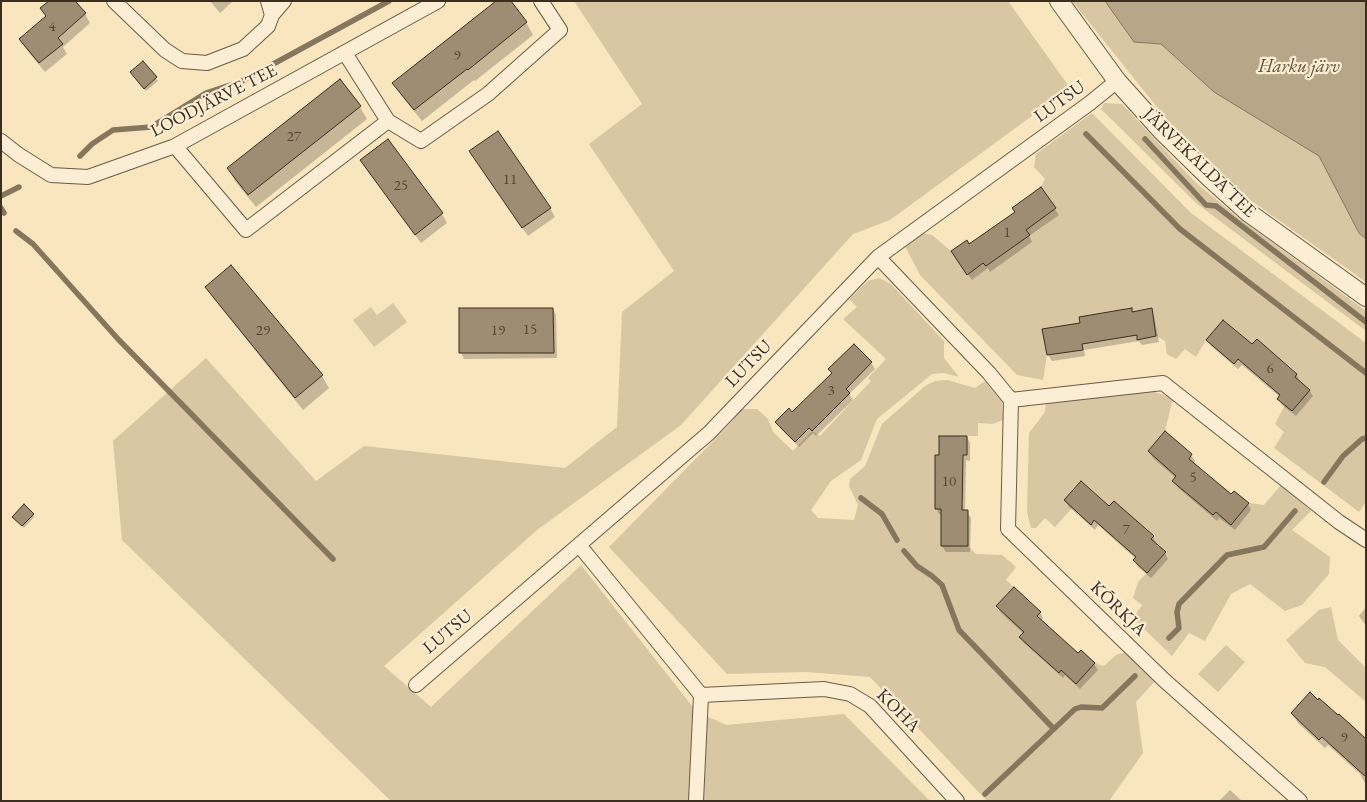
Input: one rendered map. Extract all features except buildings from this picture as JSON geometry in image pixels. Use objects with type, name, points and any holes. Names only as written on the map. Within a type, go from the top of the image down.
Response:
[{"type":"street","points":[[114,1],[165,50],[182,61],[207,62],[243,49],[268,26],[272,15],[284,1]]},
{"type":"street","points":[[268,1],[272,15]]},
{"type":"street","name":"LOODJÄRVE TEE","points":[[1,141],[18,155],[50,175],[88,177],[174,146],[438,1]]},
{"type":"street","points":[[345,53],[388,121],[421,142],[488,94],[560,30],[541,1]]},
{"type":"street","name":"JÄRVEKALDA TEE","points":[[1059,1],[1117,81],[1210,178],[1249,213],[1366,297]]},
{"type":"street","name":"LUTSU","points":[[416,685],[709,433],[878,257],[1090,103],[1117,81]]},
{"type":"street","points":[[174,146],[246,230],[388,121]]},
{"type":"street","points":[[878,257],[989,373],[1011,400],[1163,383],[1339,522],[1366,540]]},
{"type":"street","name":"KÕRKJA","points":[[1011,400],[1008,529],[1164,680],[1300,801]]},
{"type":"street","points":[[579,545],[702,696],[696,801]]},
{"type":"street","name":"KOHA","points":[[702,696],[824,689],[850,694],[870,706],[957,801]]},
{"type":"shaded area","points":[[574,1],[1008,1],[1070,88],[890,220],[853,234],[681,425],[537,530],[384,666],[431,707],[581,565],[696,711],[726,725],[844,714],[930,801],[391,801],[122,540],[113,441],[206,358],[316,481],[364,446],[565,468],[617,427],[622,312],[674,271],[589,144],[642,104]]},
{"type":"shaded area","points":[[1072,1],[1105,1],[1134,42],[1161,44],[1214,92],[1319,156],[1359,233],[1366,239],[1366,282],[1249,199],[1169,122]]},
{"type":"shaded area","points":[[1104,103],[1122,104],[1196,183],[1239,218],[1366,311],[1366,331],[1196,203],[1101,109]]},
{"type":"shaded area","points":[[1092,113],[1191,213],[1366,343],[1366,502],[1359,512],[1274,448],[1284,432],[1275,424],[1285,405],[1292,411],[1310,389],[1295,377],[1297,373],[1257,339],[1252,344],[1224,320],[1206,340],[1196,357],[1185,349],[1176,359],[1167,354],[1165,341],[1156,336],[1151,309],[1132,312],[1131,308],[1079,317],[1080,323],[1043,330],[1047,355],[1043,380],[1017,375],[920,275],[904,244],[921,233],[932,235],[951,251],[967,274],[983,263],[986,266],[1029,236],[1026,230],[1056,208],[1041,187],[1045,179],[1034,167],[1036,154]]},
{"type":"shaded area","points":[[879,278],[891,284],[944,341],[944,358],[959,377],[944,373],[932,374],[877,419],[861,460],[831,481],[811,510],[818,518],[854,520],[858,505],[849,486],[850,479],[865,466],[882,424],[925,386],[935,381],[947,380],[975,388],[985,381],[1002,401],[1003,420],[993,424],[978,423],[978,436],[939,436],[939,455],[935,456],[935,508],[941,509],[941,546],[968,546],[976,554],[1002,555],[1016,567],[1006,580],[1014,587],[996,607],[1024,632],[1020,637],[1058,673],[1061,670],[1076,683],[1095,663],[1104,666],[1116,655],[1125,652],[1156,680],[1136,702],[1143,753],[1109,801],[987,801],[870,677],[807,672],[727,674],[609,547],[727,427],[742,409],[757,409],[768,419],[773,432],[793,451],[812,431],[820,436],[871,381],[868,378],[886,359],[843,319],[857,307],[849,299],[868,281]]},
{"type":"shaded area","points":[[393,303],[407,322],[374,347],[353,320],[371,307],[377,315]]},
{"type":"shaded area","points":[[1131,391],[1155,392],[1173,398],[1165,431],[1148,451],[1176,476],[1172,481],[1213,515],[1216,512],[1231,525],[1249,503],[1264,505],[1281,485],[1311,511],[1292,530],[1330,557],[1329,574],[1302,605],[1285,611],[1250,584],[1231,594],[1205,641],[1189,633],[1172,656],[1133,618],[1142,605],[1133,598],[1138,582],[1166,553],[1151,539],[1154,536],[1114,501],[1109,506],[1081,481],[1064,500],[1072,508],[1055,527],[1045,518],[1036,528],[1031,528],[1027,512],[1029,433],[1045,412],[1046,403]]},
{"type":"shaded area","points":[[1331,607],[1338,640],[1366,668],[1366,702],[1325,667],[1305,663],[1286,640],[1319,610]]},
{"type":"shaded area","points":[[1226,645],[1245,662],[1218,692],[1198,674]]},
{"type":"water","name":"Harku järv","points":[[1105,1],[1366,1],[1366,239],[1359,233],[1319,156],[1214,92],[1161,44],[1134,42]]},
{"type":"waterway","points":[[80,156],[92,144],[113,130],[151,127],[206,93],[242,81],[389,1]]},
{"type":"waterway","points":[[1086,134],[1180,229],[1366,373]]},
{"type":"waterway","points":[[1145,139],[1206,205],[1216,206],[1366,322]]},
{"type":"waterway","points":[[1,196],[19,187]]},
{"type":"waterway","points":[[1,208],[4,213]]},
{"type":"waterway","points":[[16,231],[33,244],[118,339],[333,559]]},
{"type":"waterway","points":[[1324,482],[1343,456],[1362,439],[1366,438]]},
{"type":"waterway","points":[[861,498],[882,514],[897,540]]},
{"type":"waterway","points":[[1169,638],[1179,628],[1177,612],[1179,604],[1227,555],[1264,547],[1295,511]]},
{"type":"waterway","points":[[904,551],[917,566],[942,585],[959,630],[1054,729]]},
{"type":"waterway","points":[[985,794],[1075,709],[1081,707],[1102,708],[1135,676]]}]
